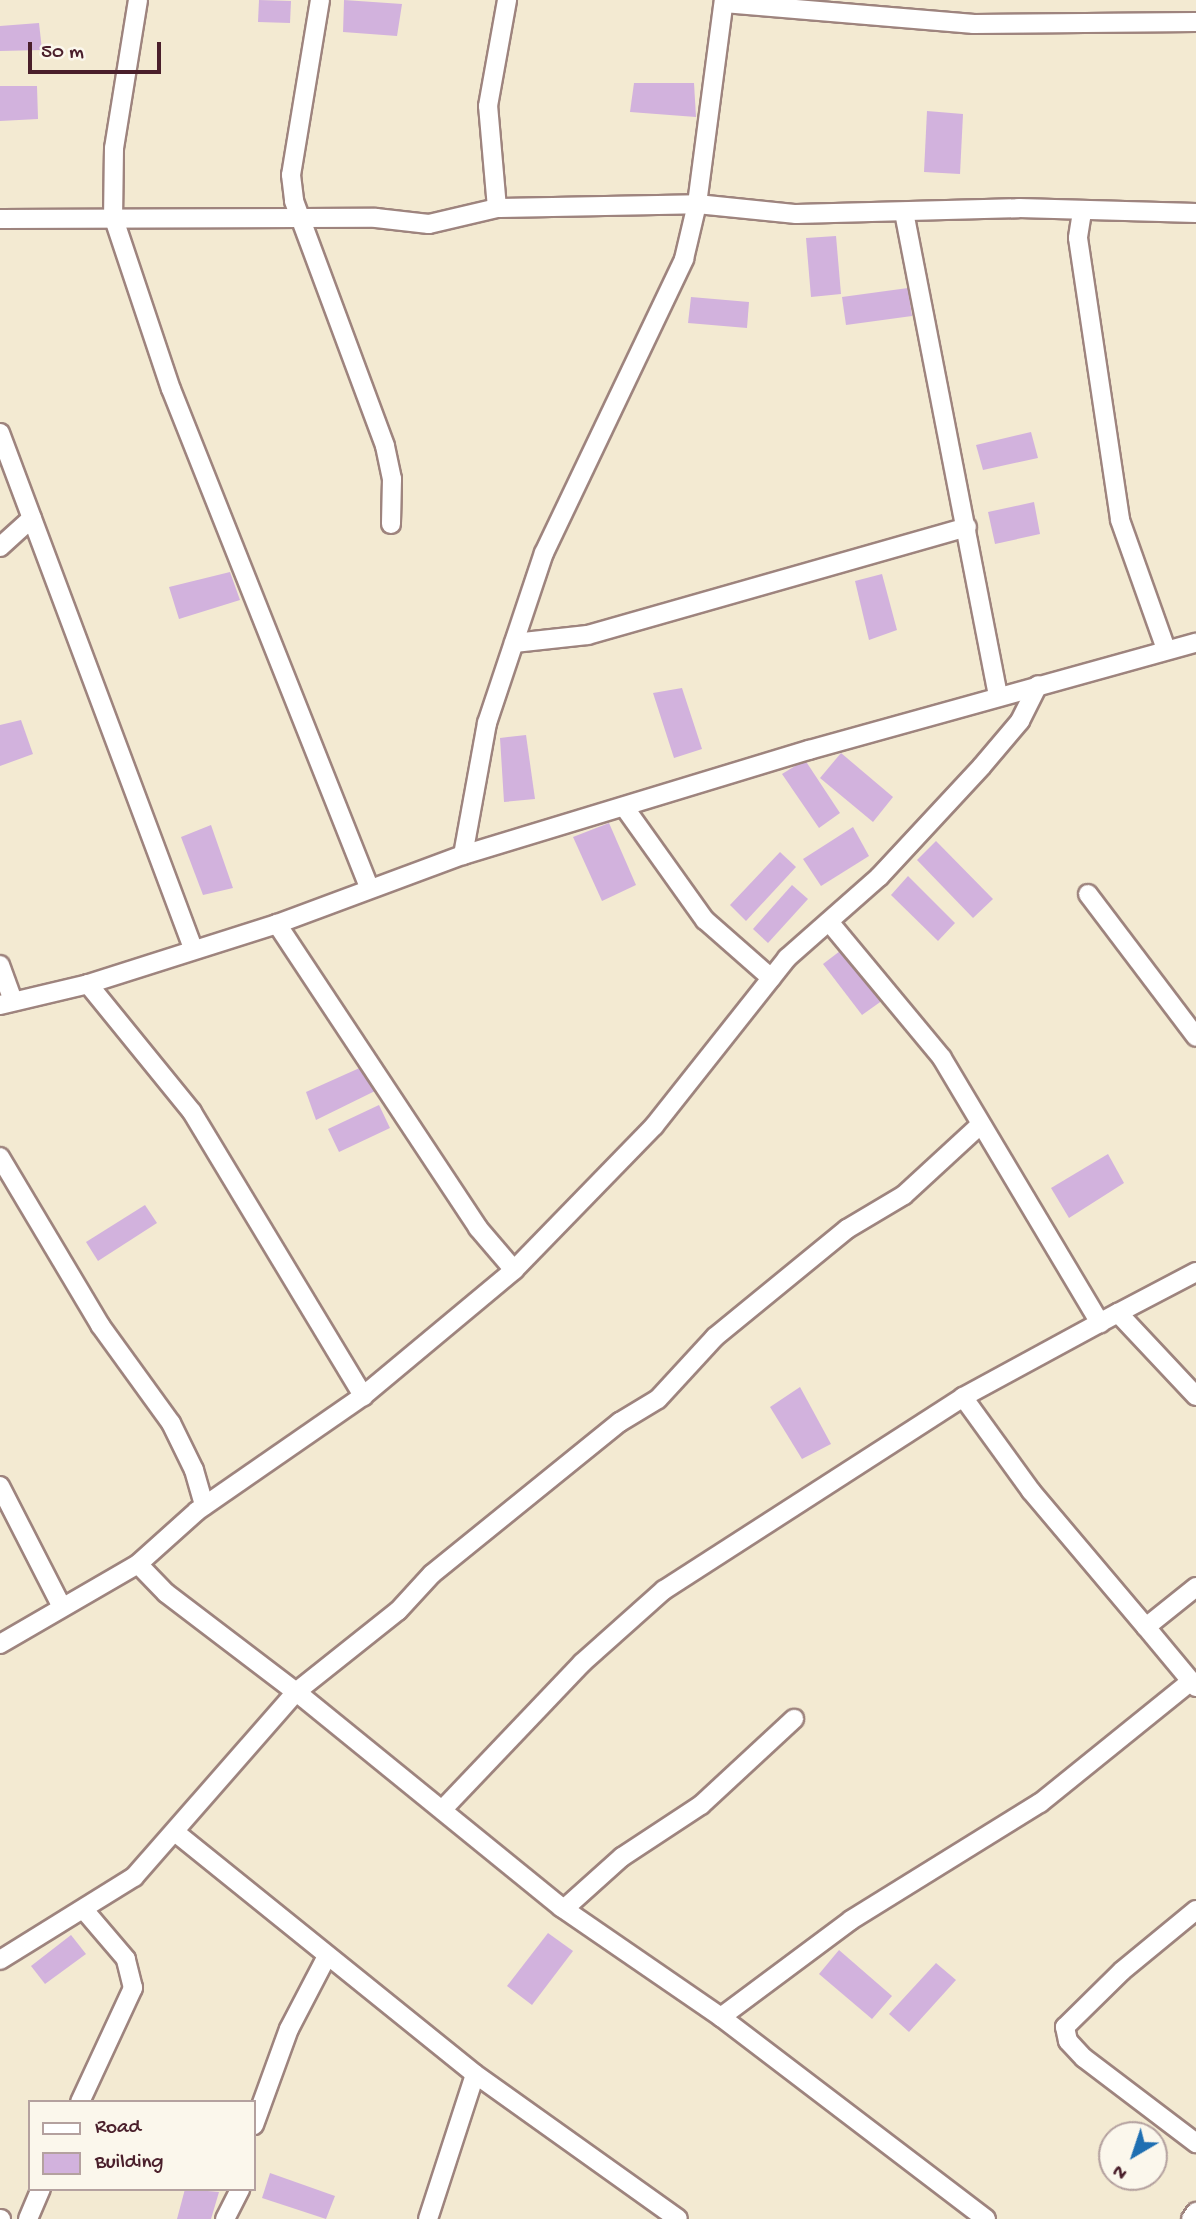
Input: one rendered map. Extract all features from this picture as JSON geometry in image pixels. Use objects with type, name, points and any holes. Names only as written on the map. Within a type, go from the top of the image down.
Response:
[{"type":"street","points":[[138,0],[114,148],[113,216],[171,389],[369,887]]},
{"type":"street","points":[[320,0],[291,175],[301,219],[385,446],[392,479],[391,524]]},
{"type":"street","points":[[497,208],[489,159],[488,106],[507,0]]},
{"type":"street","points":[[463,855],[487,723],[544,553],[684,258],[697,204],[724,1],[974,24],[1196,22]]},
{"type":"street","points":[[0,219],[113,216],[376,218],[429,224],[497,208],[697,204],[796,214],[1019,208],[1082,212],[1196,213]]},
{"type":"street","points":[[904,212],[942,422],[967,527],[998,696]]},
{"type":"street","points":[[1082,212],[1078,238],[1120,520],[1166,649]]},
{"type":"street","points":[[0,433],[58,579],[193,947]]},
{"type":"street","points":[[0,547],[32,519]]},
{"type":"street","points":[[514,643],[588,635],[967,527]]},
{"type":"street","points":[[0,965],[6,1003],[89,984],[193,947],[277,924],[369,887],[463,855],[998,696],[1196,643]]},
{"type":"street","points":[[0,1644],[138,1564],[204,1506],[363,1396],[514,1270],[654,1126],[787,958],[830,923],[982,766],[1020,721],[1038,685]]},
{"type":"street","points":[[625,808],[705,920],[771,978]]},
{"type":"street","points":[[1088,894],[1196,1037]]},
{"type":"street","points":[[830,923],[942,1058],[1100,1323]]},
{"type":"street","points":[[277,924],[470,1217],[514,1270]]},
{"type":"street","points":[[89,984],[192,1112],[363,1396]]},
{"type":"street","points":[[0,1960],[85,1911],[134,1877],[296,1692],[398,1612],[432,1574],[620,1422],[658,1399],[715,1337],[847,1229],[904,1195],[980,1125]]},
{"type":"street","points":[[0,1157],[100,1325],[171,1423],[194,1470],[204,1506]]},
{"type":"street","points":[[443,1809],[582,1663],[664,1590],[964,1397],[1196,1272]]},
{"type":"street","points":[[1118,1313],[1196,1396]]},
{"type":"street","points":[[721,2017],[851,1920],[1040,1803],[1193,1684],[1031,1491],[964,1397]]},
{"type":"street","points":[[0,1486],[62,1607]]},
{"type":"street","points":[[138,1564],[166,1593],[296,1692],[564,1909],[721,2017],[986,2219]]},
{"type":"street","points":[[1146,1627],[1196,1587]]},
{"type":"street","points":[[564,1909],[622,1857],[709,1798],[794,1719]]},
{"type":"street","points":[[175,1832],[326,1958],[474,2074],[678,2219]]},
{"type":"street","points":[[1196,1910],[1122,1970],[1065,2027],[1068,2041],[1084,2058],[1196,2143]]},
{"type":"street","points":[[81,2100],[133,1988],[126,1959],[85,1911]]},
{"type":"street","points":[[256,2119],[289,2029],[326,1958]]},
{"type":"street","points":[[428,2219],[474,2074]]},
{"type":"street","points":[[28,2219],[40,2191]]},
{"type":"street","points":[[225,2219],[239,2191]]},
{"type":"street","points":[[1191,2219],[1196,2212]]},
{"type":"building","points":[[259,0],[291,1],[290,23],[258,22]]},
{"type":"building","points":[[344,0],[402,4],[397,36],[343,32]]},
{"type":"building","points":[[39,23],[42,50],[0,51],[0,26]]},
{"type":"building","points":[[634,83],[694,83],[696,117],[630,112]]},
{"type":"building","points":[[0,86],[37,86],[38,119],[0,121]]},
{"type":"building","points":[[927,111],[963,114],[960,174],[924,172]]},
{"type":"building","points":[[836,236],[841,294],[811,297],[806,238]]},
{"type":"building","points":[[908,288],[912,316],[846,325],[842,297]]},
{"type":"building","points":[[691,297],[749,302],[747,328],[688,323]]},
{"type":"building","points":[[1031,432],[1038,458],[983,470],[976,445]]},
{"type":"building","points":[[1034,502],[1040,534],[995,544],[988,512]]},
{"type":"building","points":[[230,572],[240,600],[179,619],[169,587]]},
{"type":"building","points":[[882,574],[897,630],[869,640],[855,581]]},
{"type":"building","points":[[682,688],[702,749],[674,758],[653,693]]},
{"type":"building","points":[[21,720],[33,754],[0,766],[0,725]]},
{"type":"building","points":[[526,735],[535,799],[504,802],[500,738]]},
{"type":"building","points":[[841,753],[893,797],[873,822],[820,778]]},
{"type":"building","points":[[805,760],[840,813],[819,828],[782,774]]},
{"type":"building","points":[[609,823],[636,885],[602,901],[573,837]]},
{"type":"building","points":[[211,825],[233,888],[203,895],[181,837]]},
{"type":"building","points":[[853,827],[869,856],[821,886],[803,859]]},
{"type":"building","points":[[936,841],[993,899],[973,918],[917,860]]},
{"type":"building","points":[[780,852],[796,867],[746,921],[730,905]]},
{"type":"building","points":[[908,876],[955,923],[938,941],[891,895]]},
{"type":"building","points":[[792,885],[808,899],[768,943],[753,929]]},
{"type":"building","points":[[844,948],[883,1000],[862,1015],[823,964]]},
{"type":"building","points":[[364,1066],[375,1091],[316,1120],[306,1092]]},
{"type":"building","points":[[379,1105],[390,1128],[339,1152],[328,1129]]},
{"type":"building","points":[[1108,1154],[1124,1183],[1069,1218],[1051,1188]]},
{"type":"building","points":[[145,1205],[157,1223],[98,1261],[86,1242]]},
{"type":"building","points":[[800,1387],[831,1444],[802,1459],[770,1407]]},
{"type":"building","points":[[548,1933],[573,1951],[532,2005],[507,1986]]},
{"type":"building","points":[[71,1935],[86,1954],[45,1984],[31,1966]]},
{"type":"building","points":[[839,1950],[892,1996],[872,2019],[819,1974]]},
{"type":"building","points":[[936,1963],[956,1980],[909,2032],[889,2014]]},
{"type":"building","points":[[270,2173],[335,2196],[326,2219],[262,2198]]},
{"type":"building","points":[[184,2191],[219,2192],[211,2219],[177,2219]]}]
